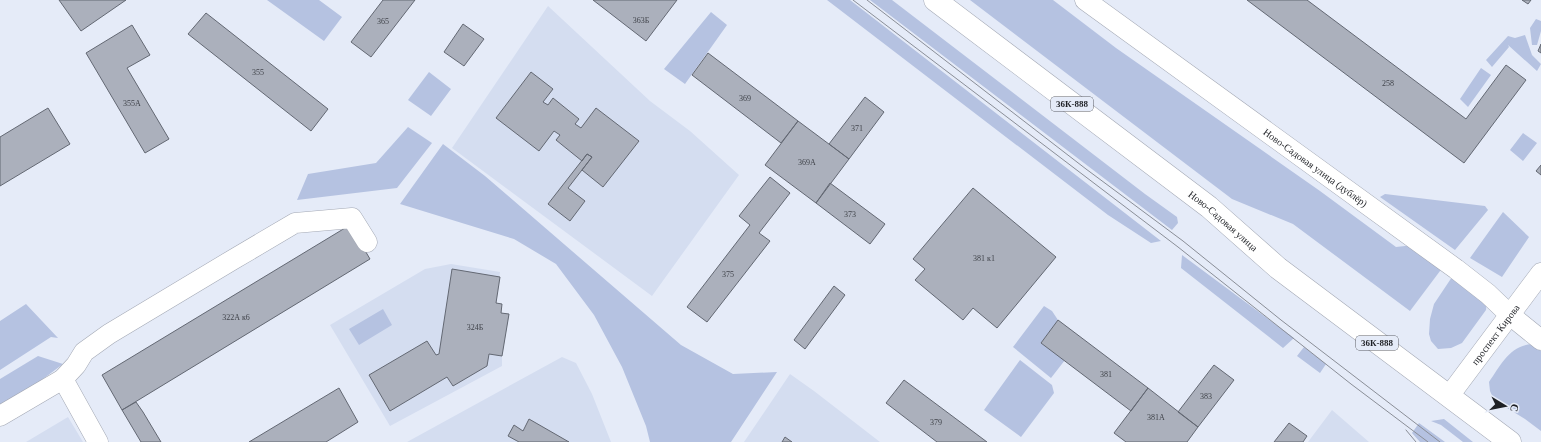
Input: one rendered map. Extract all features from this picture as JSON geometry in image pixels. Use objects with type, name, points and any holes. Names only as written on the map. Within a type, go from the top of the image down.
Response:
[{"type":"main road","name":"Ново-Садовая улица","points":[[935,0],[1209,207],[1278,268],[1510,442]]},
{"type":"street","name":"Ново-Садовая улица (дублёр)","points":[[1085,0],[1456,269],[1488,294],[1510,315],[1541,340]]},
{"type":"street","points":[[0,416],[63,379],[76,365],[84,352],[109,334],[295,224],[352,218],[367,242]]},
{"type":"street","name":"проспект Кирова","points":[[1449,396],[1541,273]]},
{"type":"street","points":[[63,379],[98,442]]},
{"type":"shaded area","points":[[267,0],[319,0],[342,17],[324,41]]},
{"type":"shaded area","points":[[827,0],[850,0],[1161,241],[1151,243],[1108,215]]},
{"type":"shaded area","points":[[870,0],[892,0],[1177,217],[1178,223],[1172,230]]},
{"type":"shaded area","points":[[970,0],[1053,0],[1116,48],[1320,191],[1396,247],[1414,245],[1443,267],[1410,311],[1293,224],[1232,199]]},
{"type":"shaded area","points":[[548,6],[650,101],[690,131],[739,175],[652,296],[452,148]]},
{"type":"shaded area","points":[[711,12],[727,25],[685,84],[664,69]]},
{"type":"shaded area","points":[[1536,19],[1541,21],[1541,31],[1537,45],[1532,45],[1530,28]]},
{"type":"shaded area","points":[[1525,35],[1532,55],[1541,64],[1537,71],[1508,45],[1509,47],[1492,67],[1486,60],[1508,36],[1515,38]]},
{"type":"shaded area","points":[[1481,68],[1491,75],[1468,107],[1460,99]]},
{"type":"shaded area","points":[[429,72],[451,89],[431,116],[408,100]]},
{"type":"shaded area","points":[[408,127],[432,143],[397,188],[297,200],[308,174],[376,163]]},
{"type":"shaded area","points":[[1523,133],[1537,143],[1523,161],[1510,150]]},
{"type":"shaded area","points":[[443,144],[485,176],[681,345],[733,374],[777,372],[731,442],[650,442],[646,426],[622,367],[594,315],[556,264],[514,239],[400,204]]},
{"type":"shaded area","points":[[1385,194],[1485,206],[1488,210],[1455,250],[1380,197]]},
{"type":"shaded area","points":[[1503,212],[1529,237],[1502,277],[1470,258]]},
{"type":"shaded area","points":[[1182,255],[1294,338],[1283,348],[1181,268]]},
{"type":"shaded area","points":[[451,264],[500,272],[496,303],[502,304],[501,313],[509,314],[502,356],[502,366],[390,426],[330,325],[425,269]]},
{"type":"shaded area","points":[[1454,274],[1487,299],[1486,310],[1462,343],[1451,348],[1438,349],[1431,341],[1429,334],[1430,319],[1434,304]]},
{"type":"shaded area","points":[[26,304],[58,338],[51,337],[0,370],[0,321]]},
{"type":"shaded area","points":[[1044,306],[1052,311],[1058,320],[1041,343],[1065,360],[1051,378],[1013,347]]},
{"type":"shaded area","points":[[383,309],[392,325],[359,345],[349,329]]},
{"type":"shaded area","points":[[1532,344],[1541,351],[1541,431],[1525,419],[1494,400],[1490,391],[1489,382],[1511,352],[1517,348]]},
{"type":"shaded area","points":[[1304,347],[1326,364],[1320,373],[1297,356]]},
{"type":"shaded area","points":[[38,356],[63,364],[0,411],[0,379]]},
{"type":"shaded area","points":[[562,357],[576,363],[592,394],[611,442],[407,442]]},
{"type":"shaded area","points":[[1020,360],[1052,385],[1054,393],[1021,437],[984,410]]},
{"type":"shaded area","points":[[790,374],[814,391],[880,442],[744,442]]},
{"type":"shaded area","points":[[1332,410],[1369,442],[1308,442]]},
{"type":"shaded area","points":[[68,417],[83,442],[26,442]]},
{"type":"shaded area","points":[[1444,419],[1473,442],[1463,442],[1441,425],[1431,421]]},
{"type":"shaded area","points":[[1419,423],[1445,442],[1420,442],[1412,433]]},
{"type":"building","points":[[59,0],[126,0],[81,31]]},
{"type":"building","points":[[383,0],[415,0],[371,57],[351,42]]},
{"type":"building","points":[[593,0],[677,0],[646,41]]},
{"type":"building","points":[[1247,0],[1307,0],[1466,119],[1506,65],[1526,80],[1464,163]]},
{"type":"building","points":[[1522,0],[1531,0],[1528,4]]},
{"type":"building","points":[[206,13],[328,109],[311,131],[188,34]]},
{"type":"building","points":[[463,24],[484,39],[464,66],[444,52]]},
{"type":"building","points":[[132,25],[150,55],[127,68],[169,139],[145,153],[86,53]]},
{"type":"building","points":[[1541,44],[1541,53],[1538,51]]},
{"type":"building","points":[[708,53],[798,121],[781,143],[692,75]]},
{"type":"building","points":[[531,72],[553,89],[543,102],[548,105],[553,98],[579,119],[575,124],[581,128],[596,108],[639,141],[603,187],[582,170],[592,157],[587,154],[582,161],[556,140],[560,135],[554,131],[539,151],[496,118]]},
{"type":"building","points":[[865,97],[884,112],[849,159],[829,144]]},
{"type":"building","points":[[48,108],[70,144],[0,186],[0,137]]},
{"type":"building","points":[[798,121],[849,159],[816,203],[765,165]]},
{"type":"building","points":[[587,154],[592,157],[568,188],[585,201],[570,221],[548,204]]},
{"type":"building","points":[[1541,165],[1541,175],[1536,171]]},
{"type":"building","points":[[770,177],[790,193],[759,233],[770,241],[707,322],[687,307],[750,225],[739,216]]},
{"type":"building","points":[[830,183],[885,224],[870,244],[816,203]]},
{"type":"building","points":[[973,188],[1056,257],[997,328],[973,308],[963,320],[915,280],[925,269],[913,259]]},
{"type":"building","points":[[350,225],[370,259],[122,410],[102,375]]},
{"type":"building","points":[[452,269],[500,277],[496,303],[502,304],[501,313],[509,314],[502,356],[489,354],[487,366],[453,386],[447,377],[390,411],[369,375],[427,341],[436,355],[439,354]]},
{"type":"building","points":[[834,286],[845,295],[805,349],[794,340]]},
{"type":"building","points":[[1058,320],[1148,388],[1131,411],[1041,343]]},
{"type":"building","points":[[1214,365],[1234,380],[1198,427],[1178,412]]},
{"type":"building","points":[[904,380],[987,442],[937,442],[886,403]]},
{"type":"building","points":[[339,388],[358,422],[326,442],[249,442]]},
{"type":"building","points":[[1148,388],[1198,427],[1187,442],[1126,442],[1114,433]]},
{"type":"building","points":[[136,402],[161,442],[141,442],[122,410]]},
{"type":"building","points":[[529,419],[569,442],[519,442],[508,436],[514,425],[523,431]]},
{"type":"building","points":[[1289,423],[1307,436],[1303,442],[1274,442]]},
{"type":"building","points":[[785,437],[792,442],[782,442]]},
{"type":"tram line","points":[[853,0],[1178,247],[1351,384],[1428,442]]},
{"type":"tram line","points":[[867,0],[1086,169],[1183,241],[1281,320],[1440,442]]},
{"type":"tram line","points":[[1406,430],[1416,442]]}]
